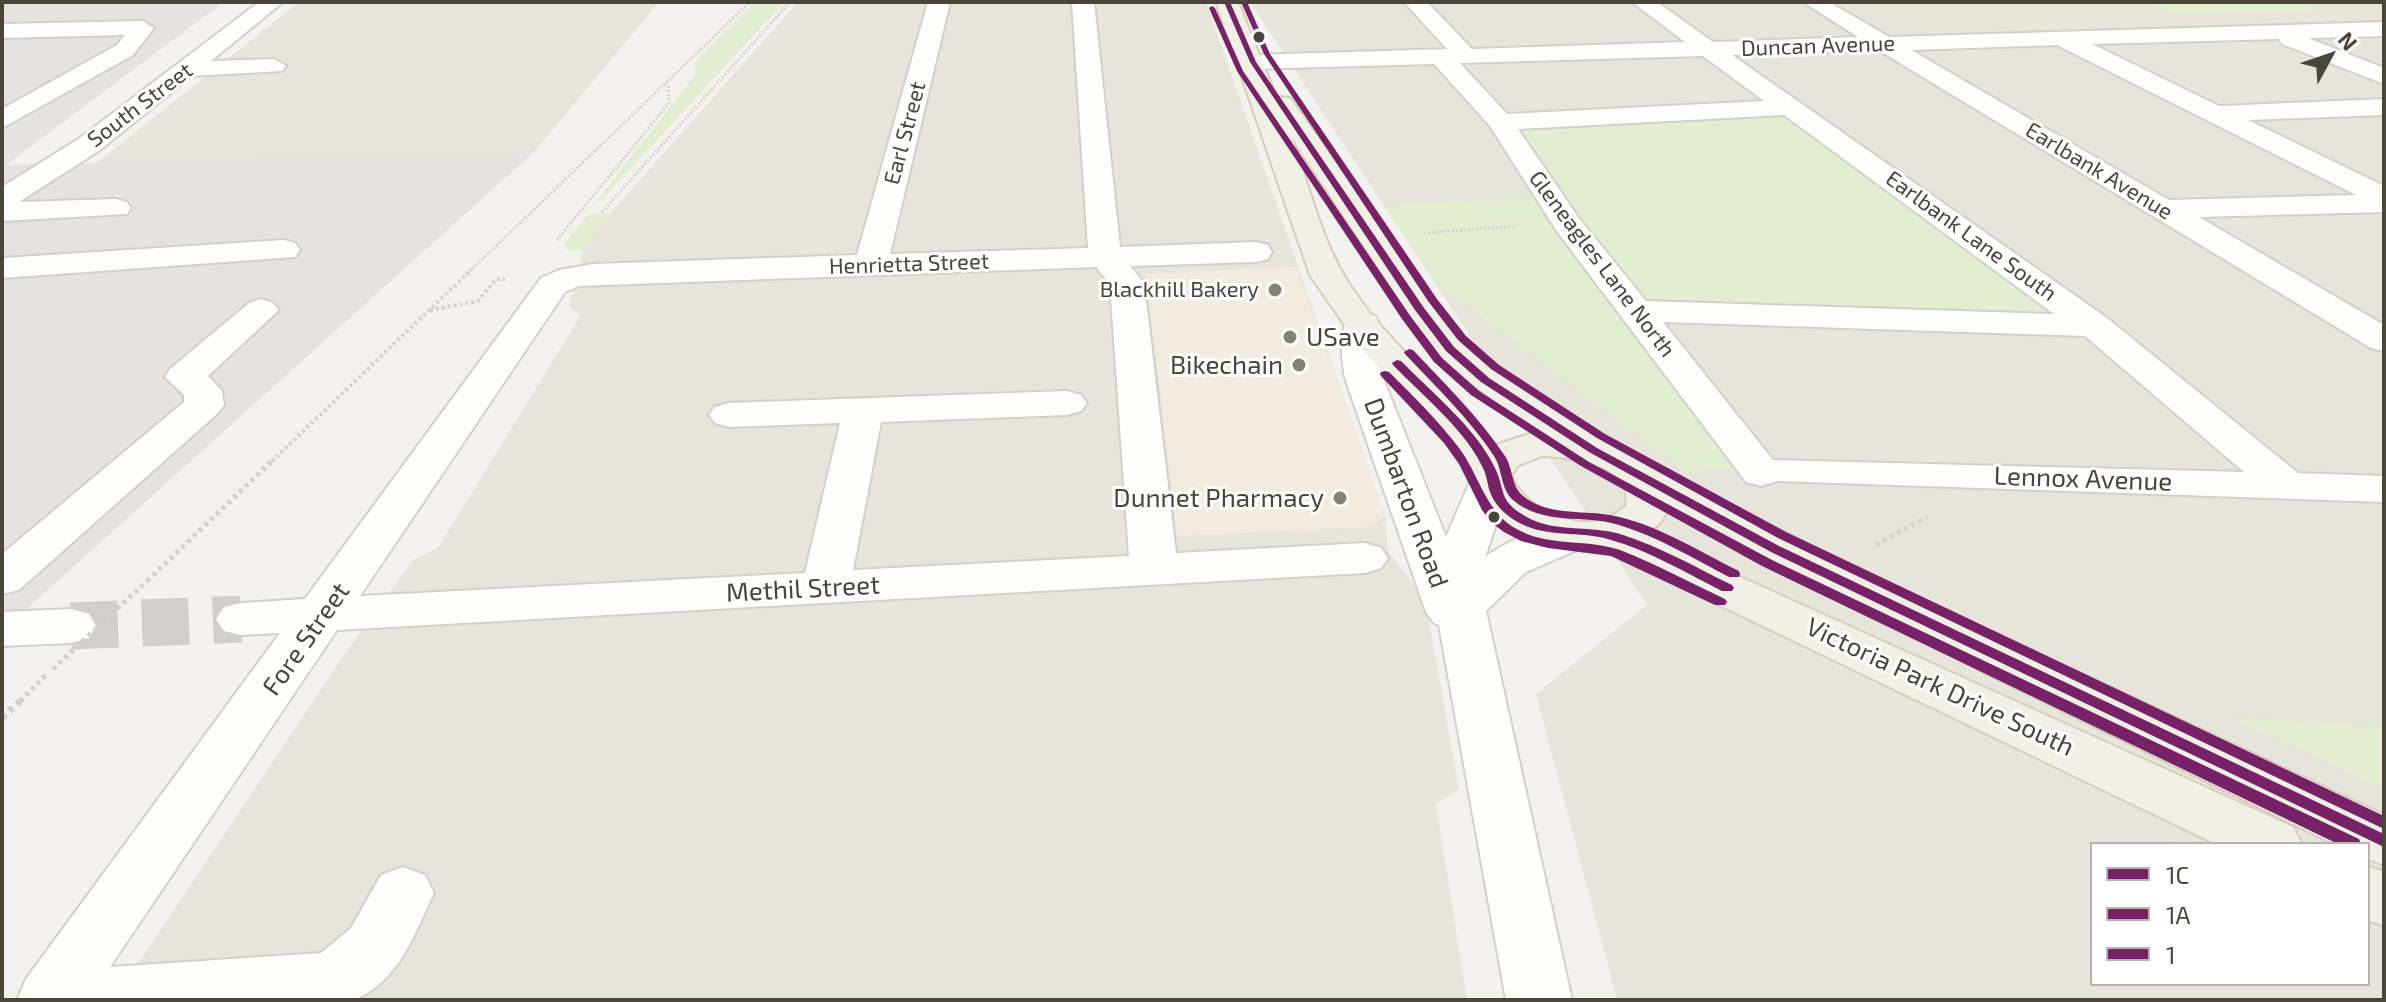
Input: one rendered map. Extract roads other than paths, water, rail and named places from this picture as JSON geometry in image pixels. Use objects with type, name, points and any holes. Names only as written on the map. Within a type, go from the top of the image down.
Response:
[{"type":"main road","name":"Dumbarton Road","points":[[1227,2],[1253,62],[1310,236],[1332,285],[1362,324],[1467,438],[1490,476]]},
{"type":"main road","name":"Dumbarton Road","points":[[1253,62],[1450,349],[1526,409],[1593,450]]},
{"type":"main road","points":[[1490,476],[1507,453],[1537,444],[1593,450]]},
{"type":"main road","name":"Victoria Park Drive South","points":[[1593,450],[1618,460],[1637,474],[1775,549],[2384,841]]},
{"type":"main road","points":[[1590,534],[1635,523],[1649,505],[1649,495],[1637,474]]},
{"type":"main road","name":"Victoria Park Drive South","points":[[1490,476],[1506,508],[1524,520],[1590,534],[2268,842]]},
{"type":"street","name":"South Street","points":[[2,200],[90,144],[272,2]]},
{"type":"street","name":"Earl Street","points":[[871,265],[939,2]]},
{"type":"street","points":[[1083,2],[1105,257],[1127,283],[1154,570]]},
{"type":"street","name":"Gleneagles Lane North","points":[[1415,2],[1567,223],[1636,311],[1772,471]]},
{"type":"street","name":"Earlbank Lane South","points":[[1643,2],[1794,107],[2094,326],[2287,486]]},
{"type":"street","name":"Earlbank Avenue","points":[[1814,2],[2384,340]]},
{"type":"street","points":[[2,31],[143,28],[125,50],[2,120]]},
{"type":"street","name":"Duncan Avenue","points":[[1253,62],[2384,29]]},
{"type":"street","points":[[2273,32],[2384,77]]},
{"type":"street","points":[[2061,39],[2384,200]]},
{"type":"street","points":[[188,69],[274,66]]},
{"type":"street","points":[[40,100],[75,105]]},
{"type":"street","points":[[104,103],[148,100]]},
{"type":"street","points":[[1500,122],[1794,107]]},
{"type":"street","points":[[2214,114],[2384,107]]},
{"type":"street","points":[[2163,209],[2384,200]]},
{"type":"street","points":[[2,212],[116,208]]},
{"type":"street","points":[[2,268],[284,250]]},
{"type":"street","name":"Henrietta Street","points":[[562,280],[593,274],[1256,252]]},
{"type":"street","name":"Fore Street","points":[[50,1000],[323,615],[545,291],[562,280]]},
{"type":"street","points":[[2,579],[204,405],[203,391],[184,377],[261,310]]},
{"type":"street","points":[[1636,311],[2094,326]]},
{"type":"street","name":"Dumbarton Road","points":[[1362,324],[1360,357],[1364,378],[1464,636]]},
{"type":"street","points":[[729,415],[1067,403]]},
{"type":"street","points":[[826,588],[863,410]]},
{"type":"street","name":"Lennox Avenue","points":[[1772,471],[2384,489]]},
{"type":"street","name":"Dumbarton Road","points":[[1490,476],[1458,567],[1464,636],[1539,1000]]},
{"type":"street","name":"Dumbarton Road","points":[[1464,636],[1473,592],[1502,563],[1540,544],[1590,534]]},
{"type":"street","name":"Methil Street","points":[[241,619],[1365,558]]},
{"type":"street","points":[[2,629],[62,648]]},
{"type":"street","points":[[64,1000],[324,982],[344,976],[363,963],[403,893]]},
{"type":"tunnel","points":[[71,626],[241,619]]},
{"type":"place","name":"Blackhill Bakery","points":[[1275,290]]},
{"type":"place","name":"USave","points":[[1290,337]]},
{"type":"place","name":"Bikechain","points":[[1299,365]]},
{"type":"place","name":"Dunnet Pharmacy","points":[[1340,498]]}]
